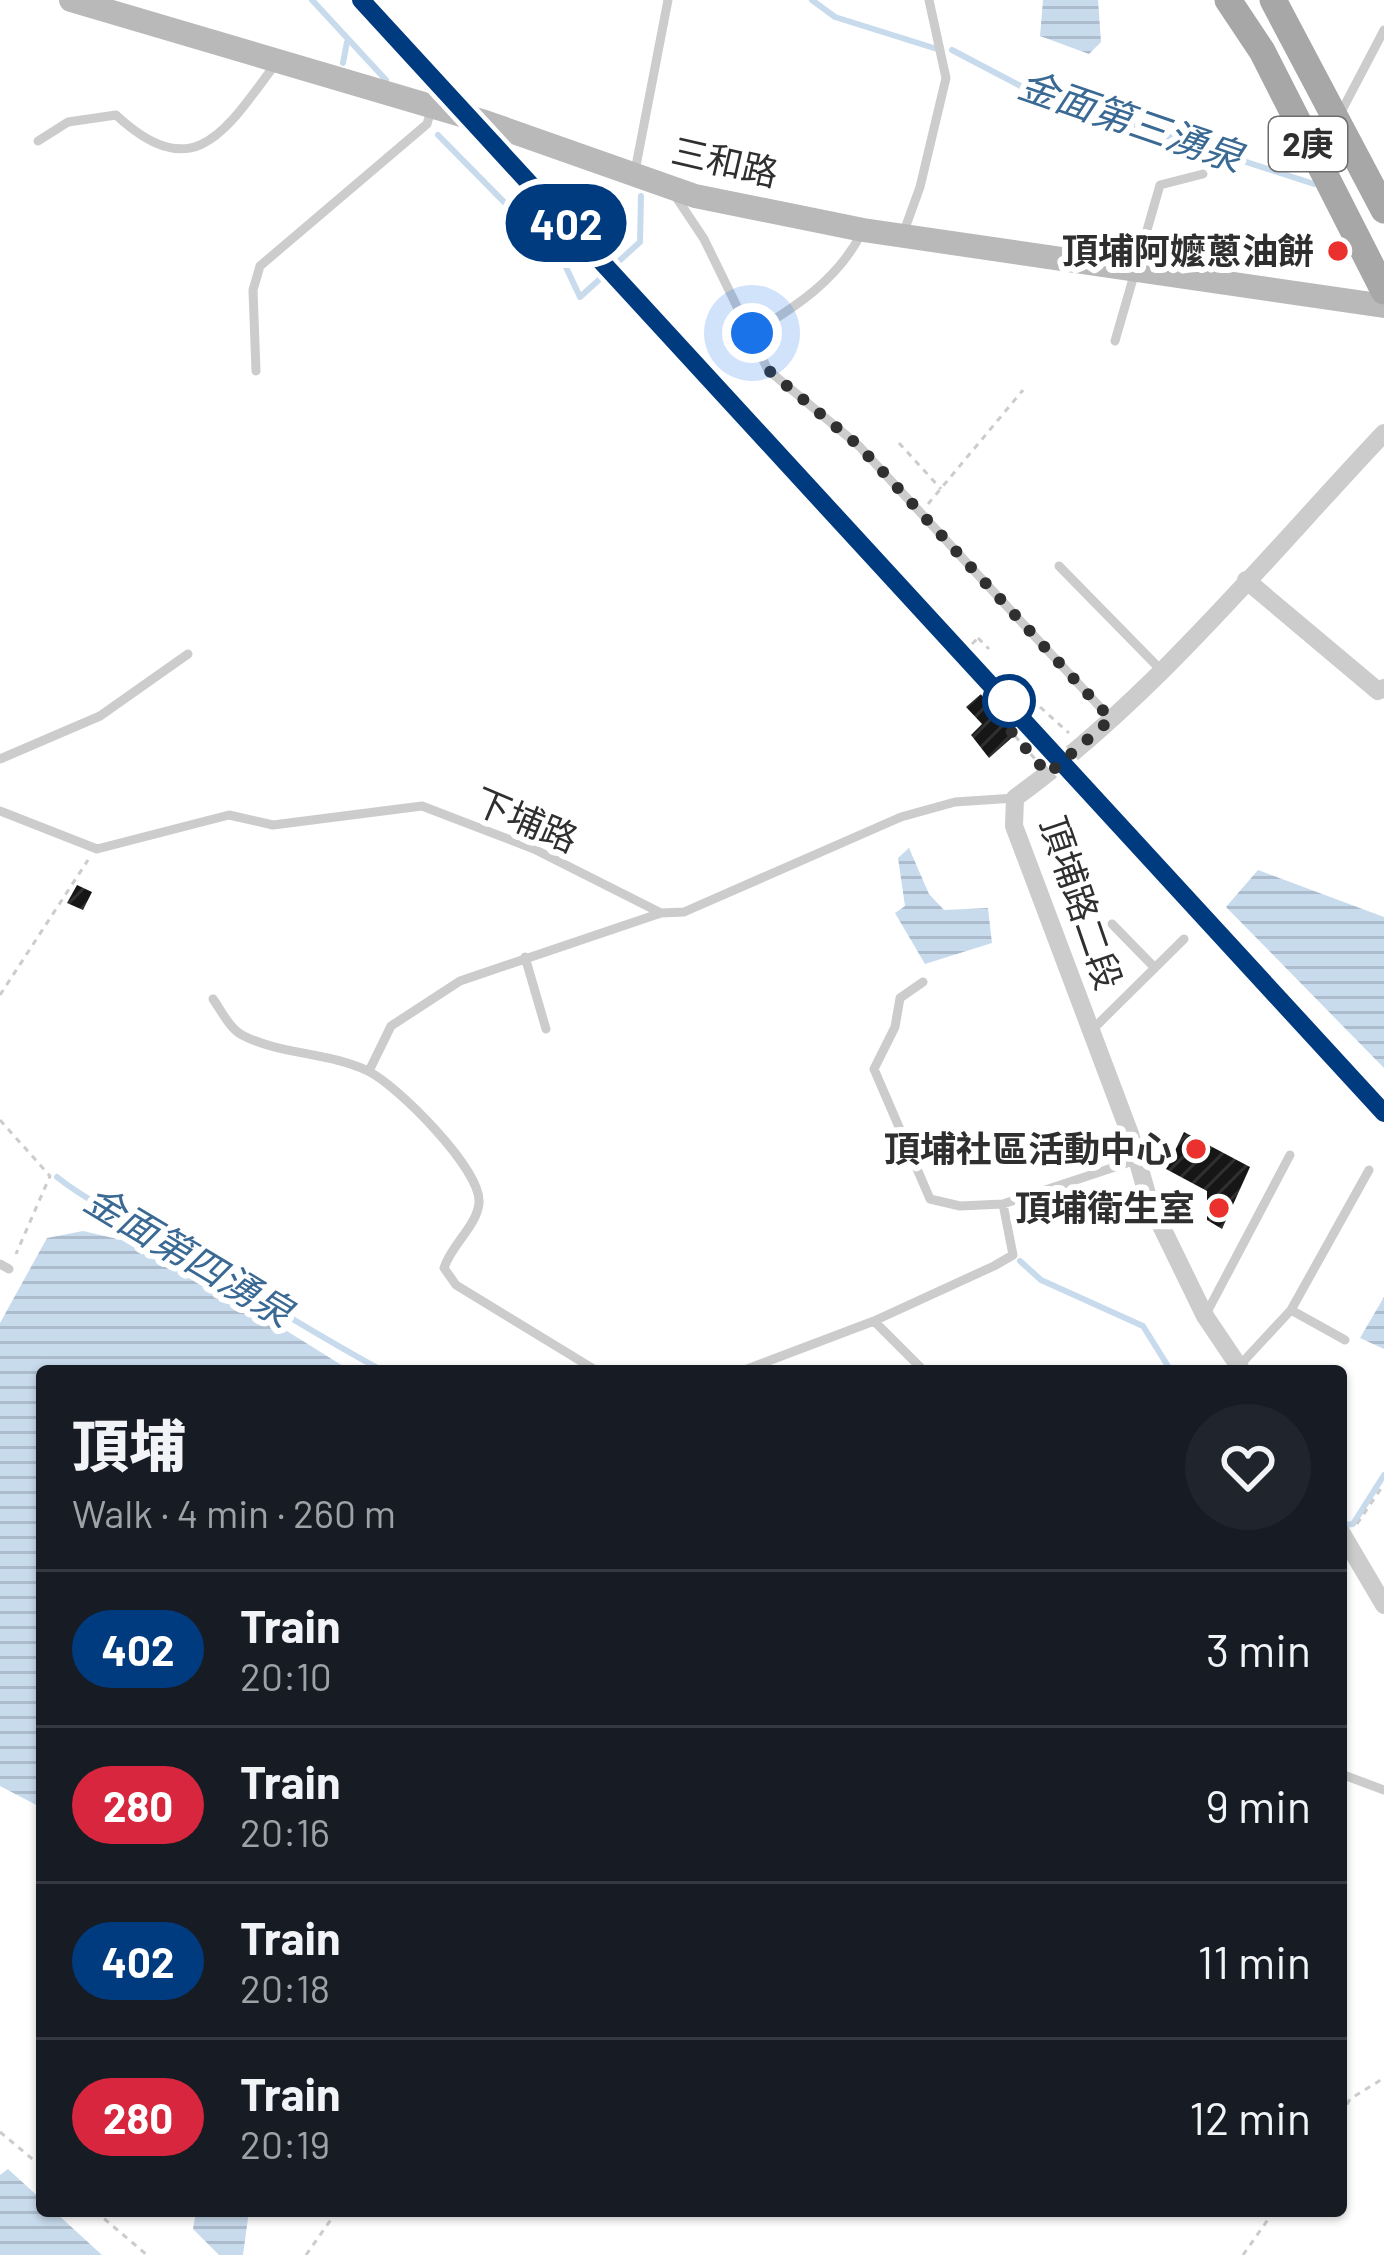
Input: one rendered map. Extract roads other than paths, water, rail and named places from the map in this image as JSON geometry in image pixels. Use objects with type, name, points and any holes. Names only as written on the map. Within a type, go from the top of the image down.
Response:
[{"type":"main road","name":"三和路","points":[[71,0],[432,107],[672,190],[863,230],[1384,306]]},
{"type":"main road","name":"2庚","points":[[1228,0],[1262,51],[1384,291]]},
{"type":"main road","name":"2庚","points":[[1273,0],[1384,209]]},
{"type":"street","name":"頂埔路二段","points":[[1239,1365],[1205,1316],[1149,1201],[1014,826],[1015,798],[1082,748],[1384,433]]},
{"type":"street","points":[[1246,580],[1381,689]]},
{"type":"street","points":[[1347,1541],[1384,1605]]},
{"type":"lane","points":[[634,176],[668,0]]},
{"type":"lane","points":[[903,234],[920,188],[946,78],[929,0]]},
{"type":"lane","points":[[1337,119],[1384,30]]},
{"type":"lane","points":[[38,141],[68,122],[116,116],[144,141],[175,152],[199,148],[230,124],[277,62]]},
{"type":"lane","points":[[256,371],[253,290],[260,266],[427,124],[432,107]]},
{"type":"lane","points":[[1115,340],[1160,185],[1203,174]]},
{"type":"lane","points":[[672,190],[768,370],[823,412],[1111,719]]},
{"type":"lane","points":[[752,333],[794,308],[845,264],[863,230]]},
{"type":"lane","points":[[1060,566],[1159,668]]},
{"type":"lane","points":[[0,758],[100,716],[188,654]]},
{"type":"lane","points":[[369,1071],[391,1026],[460,981],[661,914],[684,912],[901,817],[955,802],[1015,798]]},
{"type":"lane","name":"下埔路","points":[[0,812],[97,850],[230,815],[273,825],[422,806],[534,849],[661,914]]},
{"type":"lane","points":[[1112,924],[1155,968]]},
{"type":"lane","points":[[1091,1031],[1184,939]]},
{"type":"lane","points":[[525,957],[546,1030]]},
{"type":"lane","points":[[923,982],[900,998],[895,1027],[874,1069],[881,1096],[930,1199],[959,1206],[1004,1204],[1138,1160]]},
{"type":"lane","points":[[213,999],[238,1034],[369,1071],[424,1117],[470,1174],[480,1195],[478,1212],[450,1250],[444,1268],[456,1285],[587,1365]]},
{"type":"lane","points":[[1205,1316],[1290,1155]]},
{"type":"lane","points":[[1244,1365],[1291,1310],[1369,1170]]},
{"type":"lane","points":[[758,1365],[874,1321],[1013,1256],[1004,1204]]},
{"type":"lane","points":[[1291,1310],[1345,1340]]},
{"type":"lane","points":[[874,1321],[918,1365]]},
{"type":"lane","points":[[1347,1776],[1384,1790]]},
{"type":"water","points":[[1043,0],[1098,0],[1101,42],[1089,54],[1040,36]]},
{"type":"water","points":[[909,848],[929,894],[944,910],[988,908],[992,943],[925,964],[895,913],[905,906],[898,858]]},
{"type":"water","points":[[1258,870],[1384,917],[1384,1068],[1226,907]]},
{"type":"water","points":[[83,1231],[152,1247],[341,1365],[36,1365],[36,1805],[0,1786],[0,1323],[47,1238]]},
{"type":"water","points":[[1384,1297],[1384,1349],[1360,1338]]},
{"type":"water","points":[[8,2169],[36,2195],[36,2217],[61,2217],[102,2255],[0,2255],[0,2175]]},
{"type":"water","points":[[195,2217],[248,2217],[243,2255],[219,2255],[193,2229]]},
{"type":"waterway","points":[[312,0],[386,80]]},
{"type":"waterway","name":"金面第三湧泉","points":[[812,0],[835,17],[937,49]]},
{"type":"waterway","points":[[343,63],[347,42]]},
{"type":"waterway","name":"金面第三湧泉","points":[[952,50],[1032,92],[1314,184]]},
{"type":"waterway","points":[[438,135],[564,263],[580,297],[601,278]]},
{"type":"waterway","points":[[618,262],[640,242],[641,196]]},
{"type":"waterway","name":"金面第四湧泉","points":[[57,1177],[372,1365]]},
{"type":"waterway","name":"金面第四湧泉","points":[[1020,1261],[1041,1280],[1143,1326],[1167,1365]]},
{"type":"waterway","name":"金面第四湧泉","points":[[1347,1525],[1353,1524],[1384,1475]]},
{"type":"railway","points":[[361,0],[1384,1113]]},
{"type":"train","name":"402","points":[[361,0],[1384,1113]]},
{"type":"place","name":"頂埔阿嬤蔥油餅","points":[[1338,251]]},
{"type":"place","name":"頂埔社區活動中心","points":[[1196,1149]]},
{"type":"place","name":"頂埔衛生室","points":[[1219,1208]]}]
